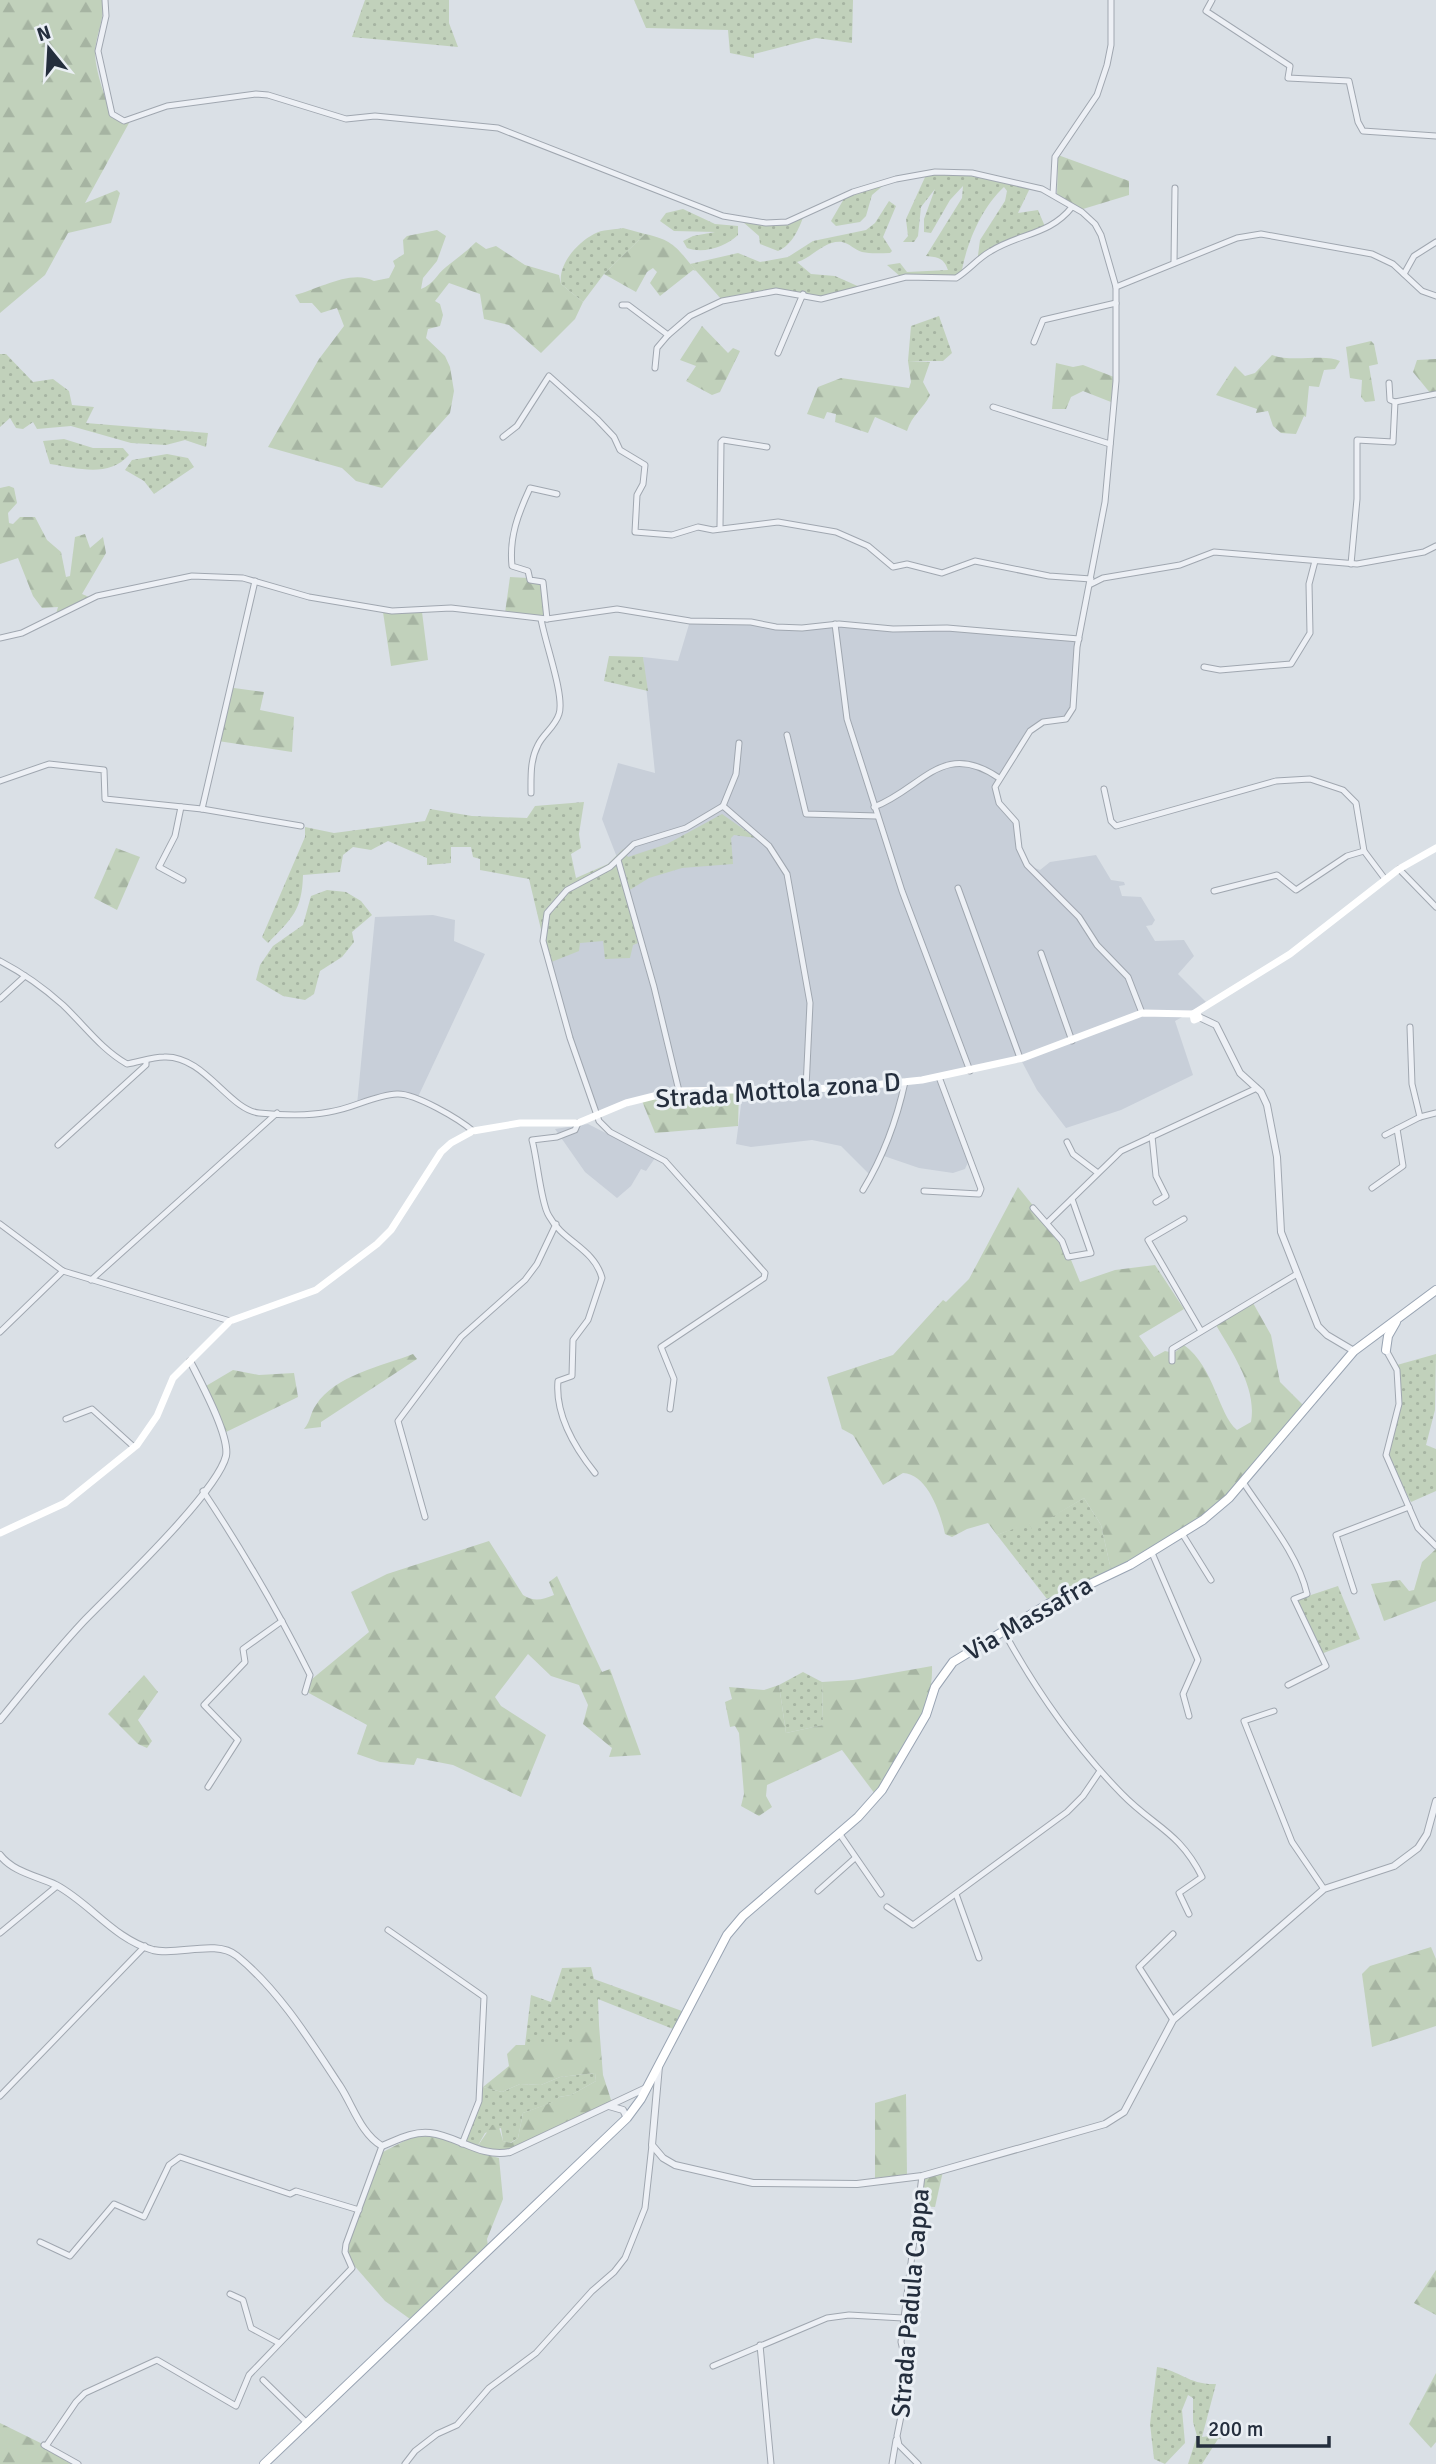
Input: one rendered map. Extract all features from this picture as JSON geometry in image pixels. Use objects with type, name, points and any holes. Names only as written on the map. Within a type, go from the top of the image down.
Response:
[{"type":"main road","points":[[1197,1017],[1206,1006],[1290,954],[1399,869],[1436,848]]},
{"type":"main road","name":"Strada Mottola zona D","points":[[0,1534],[65,1503],[134,1447],[157,1416],[173,1378],[230,1321],[316,1290],[377,1244],[391,1230],[441,1152],[473,1131],[520,1123],[578,1123],[626,1103],[679,1091],[806,1088],[905,1082],[939,1077],[1020,1058],[1142,1013],[1197,1017]]},
{"type":"main road","name":"Via Massafra","points":[[264,2464],[626,2118],[647,2087],[734,1925],[839,1833],[882,1790],[926,1715],[942,1674],[963,1653],[1084,1584],[1152,1553],[1183,1535],[1230,1498],[1354,1351],[1436,1290]]},
{"type":"main road","points":[[1386,1346],[1397,1319]]},
{"type":"main road","points":[[1379,1331],[1384,1333],[1386,1346]]},
{"type":"main road","points":[[1365,1342],[1386,1346]]},
{"type":"street","points":[[105,0],[106,16],[99,59],[112,114],[124,121],[167,106],[256,94],[268,95],[346,119],[375,116],[498,128],[723,216],[766,223],[787,222],[853,192],[896,179],[935,173],[972,173],[1042,189],[1096,224],[1106,248],[1116,287],[1116,381],[1105,502],[1079,639],[1071,715],[1036,726],[1019,744],[995,787],[999,803],[1016,822],[1022,858],[1079,916],[1097,945],[1128,977],[1142,1013]]},
{"type":"street","points":[[1053,194],[1055,158],[1097,95],[1107,65],[1111,45],[1111,0]]},
{"type":"street","points":[[1212,0],[1206,11],[1290,66],[1288,78],[1349,81],[1357,122],[1363,131],[1436,136]]},
{"type":"street","points":[[1174,263],[1175,188]]},
{"type":"street","points":[[655,368],[657,348],[668,335],[690,316],[722,301],[776,291],[821,299],[906,276],[956,278],[989,251],[1040,233],[1061,221],[1073,207]]},
{"type":"street","points":[[1116,287],[1237,238],[1261,234],[1372,254],[1404,274],[1422,291],[1436,296]]},
{"type":"street","points":[[1404,274],[1414,256],[1436,242]]},
{"type":"street","points":[[778,353],[803,294]]},
{"type":"street","points":[[1034,342],[1044,320],[1116,303]]},
{"type":"street","points":[[622,305],[628,305],[668,335]]},
{"type":"street","points":[[503,437],[517,426],[549,376],[604,427],[620,450],[645,465],[643,484],[637,495],[635,532],[672,535],[698,527],[704,530],[779,522],[836,533],[868,546],[893,567],[907,564],[942,573],[975,561],[1091,582],[1180,565],[1214,552],[1351,564],[1424,552],[1436,546]]},
{"type":"street","points":[[1389,383],[1390,400],[1395,402],[1436,394]]},
{"type":"street","points":[[1351,564],[1357,499],[1357,440],[1393,442],[1395,402]]},
{"type":"street","points":[[993,407],[1110,444]]},
{"type":"street","points":[[720,527],[721,442],[723,440],[767,447]]},
{"type":"street","points":[[531,793],[530,769],[538,744],[554,725],[561,706],[561,692],[550,661],[544,619],[543,582],[530,580],[528,571],[512,566],[514,523],[530,488],[557,494]]},
{"type":"street","points":[[1204,667],[1220,670],[1291,664],[1310,632],[1310,584],[1315,561]]},
{"type":"street","points":[[0,638],[22,633],[97,596],[192,576],[228,576],[309,597],[392,611],[451,608],[544,619],[617,609],[690,621],[751,622],[776,627],[835,624],[893,629],[965,629],[1079,639]]},
{"type":"street","points":[[202,809],[255,581]]},
{"type":"street","points":[[835,624],[846,719],[877,816],[970,1070]]},
{"type":"street","points":[[787,735],[806,814],[877,816]]},
{"type":"street","points":[[670,1409],[674,1380],[661,1347],[764,1278],[765,1273],[665,1161],[610,1132],[597,1116],[570,1038],[542,932],[547,913],[556,900],[618,860],[634,844],[686,828],[723,806],[736,774],[739,743]]},
{"type":"street","points":[[874,807],[936,768],[950,763],[989,771],[999,778]]},
{"type":"street","points":[[0,781],[49,764],[104,770],[105,799],[202,809],[301,826]]},
{"type":"street","points":[[1104,789],[1111,821],[1116,826],[1276,781],[1310,779],[1343,790],[1356,803],[1364,851],[1385,879]]},
{"type":"street","points":[[723,806],[769,846],[787,874],[810,1003],[806,1088]]},
{"type":"street","points":[[181,807],[175,836],[159,867],[183,880]]},
{"type":"street","points":[[1214,891],[1277,875],[1296,890],[1347,856],[1364,851]]},
{"type":"street","points":[[618,860],[679,1091]]},
{"type":"street","points":[[1399,869],[1436,907]]},
{"type":"street","points":[[958,888],[1020,1058]]},
{"type":"street","points":[[1041,953],[1072,1041]]},
{"type":"street","points":[[0,961],[25,976],[63,1006],[107,1053],[127,1065],[176,1058],[212,1077],[233,1100],[256,1113],[328,1113],[398,1094],[417,1099],[464,1123],[473,1131]]},
{"type":"street","points":[[0,999],[25,976]]},
{"type":"street","points":[[1197,1017],[1216,1025],[1240,1073],[1257,1088],[1267,1105],[1274,1134],[1281,1232],[1318,1326],[1327,1335],[1354,1351]]},
{"type":"street","points":[[1410,1027],[1412,1084],[1420,1117]]},
{"type":"street","points":[[58,1145],[146,1065],[146,1061]]},
{"type":"street","points":[[924,1191],[979,1194],[981,1189],[939,1077]]},
{"type":"street","points":[[863,1190],[876,1168],[900,1105],[905,1082]]},
{"type":"street","points":[[1047,1223],[1121,1151],[1257,1088]]},
{"type":"street","points":[[91,1280],[277,1113]]},
{"type":"street","points":[[1385,1135],[1420,1117],[1436,1113]]},
{"type":"street","points":[[578,1123],[575,1130],[557,1137],[532,1140],[548,1215],[575,1244],[589,1253],[599,1267],[602,1278],[588,1320],[572,1340],[572,1376],[558,1381],[557,1386],[561,1408],[577,1451],[594,1473]]},
{"type":"street","points":[[1372,1188],[1403,1166],[1397,1129]]},
{"type":"street","points":[[1152,1136],[1156,1176],[1166,1196],[1156,1202]]},
{"type":"street","points":[[1067,1142],[1073,1154],[1098,1173]]},
{"type":"street","points":[[1033,1208],[1062,1241],[1068,1257],[1091,1253],[1072,1199]]},
{"type":"street","points":[[1184,1219],[1149,1240],[1201,1331]]},
{"type":"street","points":[[0,1224],[63,1270],[230,1321]]},
{"type":"street","points":[[425,1517],[398,1422],[461,1337],[525,1280],[537,1264],[556,1224]]},
{"type":"street","points":[[0,1332],[63,1270]]},
{"type":"street","points":[[1172,1361],[1172,1349],[1297,1274]]},
{"type":"street","points":[[1386,1346],[1397,1370],[1399,1404],[1386,1455],[1418,1528],[1436,1545]]},
{"type":"street","points":[[0,1720],[60,1648],[220,1471],[226,1453],[215,1416],[190,1361]]},
{"type":"street","points":[[66,1419],[92,1409],[134,1447]]},
{"type":"street","points":[[1243,1482],[1288,1552],[1305,1585],[1307,1594],[1294,1599],[1326,1666],[1288,1685]]},
{"type":"street","points":[[203,1491],[251,1563],[310,1675],[305,1692]]},
{"type":"street","points":[[1354,1591],[1336,1535],[1409,1507]]},
{"type":"street","points":[[1183,1535],[1211,1580]]},
{"type":"street","points":[[1426,1535],[1436,1537]]},
{"type":"street","points":[[1152,1553],[1198,1660],[1182,1694],[1188,1716]]},
{"type":"street","points":[[208,1787],[238,1740],[204,1705],[244,1662],[243,1649],[282,1621]]},
{"type":"street","points":[[1003,1630],[1062,1728],[1124,1796],[1190,1853],[1202,1877],[1179,1893],[1189,1914]]},
{"type":"street","points":[[1274,1711],[1247,1718],[1244,1721],[1245,1726],[1292,1842],[1324,1889]]},
{"type":"street","points":[[887,1907],[913,1924],[1067,1812],[1083,1796],[1100,1771]]},
{"type":"street","points":[[652,2145],[663,2158],[675,2165],[753,2183],[857,2184],[922,2176],[1105,2124],[1125,2112],[1173,2020],[1324,1889],[1379,1872],[1407,1857],[1424,1841],[1436,1801]]},
{"type":"street","points":[[839,1833],[880,1895]]},
{"type":"street","points":[[0,1855],[14,1867],[57,1886],[115,1931],[154,1950],[216,1950],[235,1954],[299,2027],[340,2085],[366,2133],[382,2146]]},
{"type":"street","points":[[818,1891],[856,1858]]},
{"type":"street","points":[[0,1933],[57,1886]]},
{"type":"street","points":[[956,1894],[979,1958]]},
{"type":"street","points":[[387,1930],[484,1997],[479,2101],[463,2144]]},
{"type":"street","points":[[1173,1934],[1139,1967],[1173,2020]]},
{"type":"street","points":[[0,2096],[145,1946]]},
{"type":"street","points":[[405,2464],[415,2451],[437,2434],[457,2425],[489,2388],[536,2353],[592,2291],[614,2273],[625,2258],[645,2208],[660,2061]]},
{"type":"street","points":[[78,2464],[45,2446],[76,2402],[85,2393],[157,2360],[236,2406],[248,2375],[352,2268],[345,2252],[382,2146],[415,2133],[431,2133],[495,2155],[510,2152],[647,2087],[655,2100]]},
{"type":"street","points":[[607,2106],[649,2098],[655,2100]]},
{"type":"street","points":[[616,2103],[638,2102]]},
{"type":"street","points":[[607,2106],[623,2110],[626,2118]]},
{"type":"street","points":[[40,2242],[70,2256],[114,2204],[144,2217],[169,2165],[180,2157],[290,2193],[296,2191],[359,2210]]},
{"type":"street","name":"Strada Padula Cappa","points":[[918,2464],[899,2445],[897,2436],[909,2376],[902,2353],[904,2318],[922,2176]]},
{"type":"street","points":[[230,2294],[243,2300],[251,2328],[279,2343]]},
{"type":"street","points":[[713,2366],[827,2318],[849,2315],[904,2318]]},
{"type":"street","points":[[760,2345],[771,2464]]},
{"type":"street","points":[[263,2380],[307,2423]]},
{"type":"street","points":[[892,2464],[897,2436]]},
{"type":"shaded area","points":[[690,621],[751,622],[776,627],[839,624],[893,629],[947,628],[1079,639],[1071,715],[1036,726],[996,783],[998,803],[1012,815],[1027,865],[1040,870],[1050,862],[1096,855],[1111,880],[1124,882],[1125,885],[1119,886],[1122,896],[1141,897],[1155,920],[1152,925],[1146,926],[1155,941],[1184,940],[1194,956],[1178,974],[1207,1003],[1175,1021],[1193,1075],[1121,1110],[1066,1128],[1037,1090],[1020,1058],[937,1076],[969,1160],[965,1169],[953,1173],[919,1168],[881,1155],[869,1174],[841,1146],[812,1140],[751,1147],[736,1144],[743,1089],[672,1092],[597,1116],[570,1038],[543,941],[618,860],[602,819],[618,763],[655,773],[643,657],[678,661]]},
{"type":"shaded area","points":[[433,915],[455,920],[454,941],[485,954],[417,1099],[398,1094],[357,1105],[375,917]]},
{"type":"shaded area","points":[[588,1124],[655,1158],[646,1171],[641,1169],[631,1186],[617,1198],[585,1172],[555,1129]]},
{"type":"green space","points":[[0,0],[102,0],[103,14],[95,47],[97,70],[112,118],[129,123],[85,203],[117,190],[120,193],[111,223],[68,233],[45,275],[0,313]]},
{"type":"green space","points":[[365,0],[449,0],[449,23],[458,47],[352,37]]},
{"type":"green space","points":[[634,0],[853,0],[852,43],[816,38],[754,54],[754,58],[730,53],[728,30],[646,28]]},
{"type":"green space","points":[[1058,155],[1129,181],[1129,195],[1083,209],[1057,195]]},
{"type":"green space","points":[[926,175],[965,175],[1030,188],[1018,213],[1038,210],[1046,229],[996,248],[977,263],[980,240],[1005,201],[1007,191],[1004,187],[988,205],[976,228],[961,275],[901,277],[887,265],[900,263],[907,272],[948,270],[940,259],[926,256],[962,198],[963,186],[950,200],[931,233],[924,232],[924,219],[935,189],[921,207],[918,236],[914,242],[903,242],[908,236],[906,219]]},
{"type":"green space","points":[[885,184],[872,195],[866,216],[860,222],[836,226],[831,221],[845,197]]},
{"type":"green space","points":[[889,201],[896,206],[883,237],[892,251],[890,253],[862,252],[845,243],[836,242],[797,262],[811,274],[835,276],[862,288],[821,298],[800,292],[768,291],[722,300],[690,264],[738,253],[760,262],[788,257],[813,241],[866,230],[875,223]]},
{"type":"green space","points":[[683,209],[715,224],[738,226],[738,235],[714,248],[687,248],[683,241],[693,236],[715,232],[674,231],[660,221],[666,213]]},
{"type":"green space","points":[[804,215],[791,241],[778,251],[760,244],[759,236],[743,222],[780,225]]},
{"type":"green space","points":[[623,228],[645,234],[604,274],[583,302],[561,284],[562,269],[575,249],[594,234]]},
{"type":"green space","points":[[437,230],[446,236],[437,261],[423,278],[421,289],[429,285],[476,242],[486,249],[496,246],[525,265],[559,275],[561,284],[583,302],[575,319],[541,353],[509,325],[484,319],[480,294],[449,283],[435,301],[440,304],[443,315],[440,326],[428,329],[426,338],[445,356],[450,367],[454,391],[450,413],[382,488],[356,481],[342,468],[268,447],[319,359],[344,326],[337,308],[321,313],[312,303],[300,303],[295,295],[355,277],[374,281],[389,278],[395,266],[393,261],[404,254],[403,240],[407,236]]},
{"type":"green space","points":[[645,234],[675,246],[696,271],[693,270],[660,296],[650,283],[657,272],[653,268],[647,272],[636,292],[604,274]]},
{"type":"green space","points":[[939,316],[952,353],[943,361],[908,361],[911,326]]},
{"type":"green space","points":[[702,326],[728,353],[733,348],[740,351],[720,392],[712,395],[686,381],[696,366],[680,360]]},
{"type":"green space","points":[[1371,341],[1378,364],[1369,366],[1375,401],[1365,402],[1361,397],[1362,380],[1350,378],[1346,347]]},
{"type":"green space","points":[[0,354],[6,354],[33,382],[53,379],[69,391],[72,405],[94,407],[86,423],[208,433],[206,447],[185,440],[166,445],[131,443],[71,426],[37,429],[33,422],[23,429],[16,428],[10,418],[0,427]]},
{"type":"green space","points":[[1272,355],[1340,361],[1335,369],[1324,370],[1319,387],[1309,386],[1306,417],[1304,416],[1296,434],[1281,433],[1273,426],[1268,411],[1256,413],[1257,409],[1216,395],[1235,366],[1245,376],[1255,373]]},
{"type":"green space","points":[[1436,359],[1436,392],[1431,394],[1413,372],[1417,360]]},
{"type":"green space","points":[[908,361],[930,362],[923,382],[930,395],[907,431],[875,417],[868,433],[835,422],[836,414],[827,412],[824,419],[807,414],[818,387],[841,378],[909,388],[911,382]]},
{"type":"green space","points":[[1056,363],[1073,367],[1083,365],[1114,377],[1111,402],[1083,391],[1071,397],[1066,409],[1052,409]]},
{"type":"green space","points":[[64,439],[93,448],[123,448],[129,455],[112,467],[102,469],[50,464],[43,441]]},
{"type":"green space","points":[[167,454],[188,458],[194,467],[154,494],[144,481],[125,470],[132,460]]},
{"type":"green space","points":[[0,488],[14,488],[17,503],[8,513],[9,523],[13,524],[20,517],[35,517],[47,540],[61,552],[66,577],[70,576],[75,537],[85,534],[90,548],[103,537],[106,553],[82,594],[89,597],[56,614],[58,607],[42,608],[33,596],[18,558],[0,564]]},
{"type":"green space","points":[[510,577],[528,578],[544,585],[546,616],[505,613]]},
{"type":"green space","points":[[383,612],[422,612],[428,660],[391,666]]},
{"type":"green space","points":[[609,656],[643,657],[648,691],[604,681]]},
{"type":"green space","points":[[232,685],[234,688],[264,692],[260,710],[294,717],[292,752],[218,741]]},
{"type":"green space","points":[[584,802],[579,834],[581,848],[571,854],[576,878],[608,864],[623,849],[628,857],[667,844],[722,814],[756,838],[734,835],[731,838],[733,864],[682,868],[649,878],[625,893],[638,943],[633,945],[630,958],[605,959],[603,941],[580,943],[579,951],[549,963],[529,879],[480,870],[480,859],[473,857],[471,847],[451,847],[451,863],[427,865],[427,858],[388,841],[371,850],[353,847],[343,855],[340,872],[303,875],[298,906],[294,913],[268,943],[262,937],[305,837],[305,827],[334,833],[425,821],[430,809],[472,816],[527,818],[535,806]]},
{"type":"green space","points":[[116,848],[140,857],[117,910],[94,898]]},
{"type":"green space","points":[[327,890],[346,892],[361,901],[372,915],[352,932],[354,942],[342,957],[320,971],[314,994],[305,1000],[283,996],[256,980],[260,965],[273,946],[303,925],[311,896]]},
{"type":"green space","points":[[739,1091],[738,1126],[655,1133],[642,1101],[673,1094]]},
{"type":"green space","points":[[1018,1187],[1065,1245],[1080,1282],[1115,1270],[1155,1265],[1184,1309],[1139,1336],[1154,1357],[1165,1351],[1174,1353],[1184,1345],[1203,1366],[1225,1413],[1237,1430],[1251,1422],[1250,1397],[1242,1372],[1216,1325],[1253,1303],[1271,1335],[1280,1382],[1304,1406],[1213,1510],[1176,1536],[1111,1570],[1101,1525],[1084,1498],[1032,1529],[1029,1523],[997,1535],[988,1523],[952,1537],[945,1534],[932,1497],[920,1480],[903,1473],[883,1485],[853,1435],[842,1429],[827,1377],[893,1355],[943,1300],[946,1302],[969,1279]]},
{"type":"green space","points":[[413,1354],[417,1359],[321,1422],[321,1427],[304,1429],[316,1405],[335,1386],[360,1373]]},
{"type":"green space","points":[[1436,1354],[1435,1410],[1426,1445],[1436,1449],[1436,1491],[1411,1502],[1389,1459],[1388,1445],[1400,1397],[1397,1365]]},
{"type":"green space","points":[[233,1370],[259,1375],[294,1373],[298,1397],[224,1433],[206,1386]]},
{"type":"green space","points":[[1084,1498],[1101,1525],[1111,1570],[1047,1599],[997,1535],[1029,1522],[1032,1528]]},
{"type":"green space","points":[[489,1541],[523,1595],[538,1600],[554,1595],[549,1582],[557,1576],[602,1672],[610,1669],[641,1755],[609,1757],[612,1748],[583,1724],[588,1705],[579,1685],[551,1676],[528,1654],[495,1697],[501,1706],[546,1735],[521,1797],[453,1765],[417,1758],[414,1765],[380,1762],[357,1754],[367,1725],[307,1692],[312,1679],[369,1632],[351,1592],[387,1574]]},
{"type":"green space","points":[[1436,1549],[1436,1601],[1384,1621],[1371,1584],[1400,1580],[1409,1591],[1414,1590],[1422,1562]]},
{"type":"green space","points":[[1338,1586],[1360,1639],[1321,1654],[1296,1600]]},
{"type":"green space","points":[[932,1666],[931,1684],[921,1717],[875,1794],[842,1750],[767,1785],[766,1796],[772,1807],[759,1816],[741,1806],[744,1794],[739,1733],[735,1726],[730,1727],[725,1702],[732,1699],[729,1687],[764,1690],[779,1685],[786,1733],[823,1725],[822,1682],[853,1680]]},
{"type":"green space","points":[[803,1672],[822,1682],[823,1725],[786,1733],[779,1685]]},
{"type":"green space","points":[[144,1675],[158,1692],[138,1720],[152,1741],[147,1748],[138,1744],[108,1714]]},
{"type":"green space","points":[[1431,1947],[1436,1959],[1436,2026],[1372,2047],[1362,1974],[1370,1966]]},
{"type":"green space","points":[[591,1967],[594,1979],[682,2011],[673,2029],[598,1999],[599,2025],[575,2025],[574,2046],[525,2045],[531,1995],[551,2002],[562,1968]]},
{"type":"green space","points":[[574,2025],[599,2025],[603,2075],[612,2103],[508,2150],[494,2152],[477,2147],[492,2125],[498,2124],[503,2141],[511,2143],[518,2138],[523,2113],[553,2102],[559,2097],[571,2095],[596,2081],[595,2073],[560,2077],[541,2085],[520,2084],[502,2092],[483,2087],[509,2066],[507,2054],[516,2045],[574,2045]]},
{"type":"green space","points":[[595,2073],[596,2081],[571,2095],[559,2097],[554,2102],[523,2113],[518,2138],[510,2143],[503,2141],[501,2128],[485,2133],[477,2147],[464,2141],[474,2117],[478,2091],[483,2087],[502,2092],[520,2084],[541,2085],[560,2077]]},
{"type":"green space","points":[[906,2094],[907,2175],[875,2178],[875,2103]]},
{"type":"green space","points":[[435,2135],[499,2158],[503,2199],[487,2239],[488,2246],[410,2319],[385,2301],[345,2255],[381,2153],[414,2136]]},
{"type":"green space","points":[[943,2171],[935,2207],[920,2206],[924,2177]]},
{"type":"green space","points":[[1436,2270],[1436,2315],[1414,2303]]},
{"type":"green space","points":[[1157,2367],[1192,2380],[1216,2384],[1202,2437],[1218,2435],[1221,2439],[1218,2439],[1202,2464],[1188,2464],[1197,2436],[1193,2422],[1193,2398],[1188,2395],[1182,2410],[1185,2443],[1165,2464],[1154,2459],[1150,2424]]},
{"type":"green space","points":[[1436,2373],[1436,2442],[1431,2448],[1409,2424]]},
{"type":"green space","points":[[0,2423],[69,2457],[66,2461],[71,2464],[0,2464]]}]
